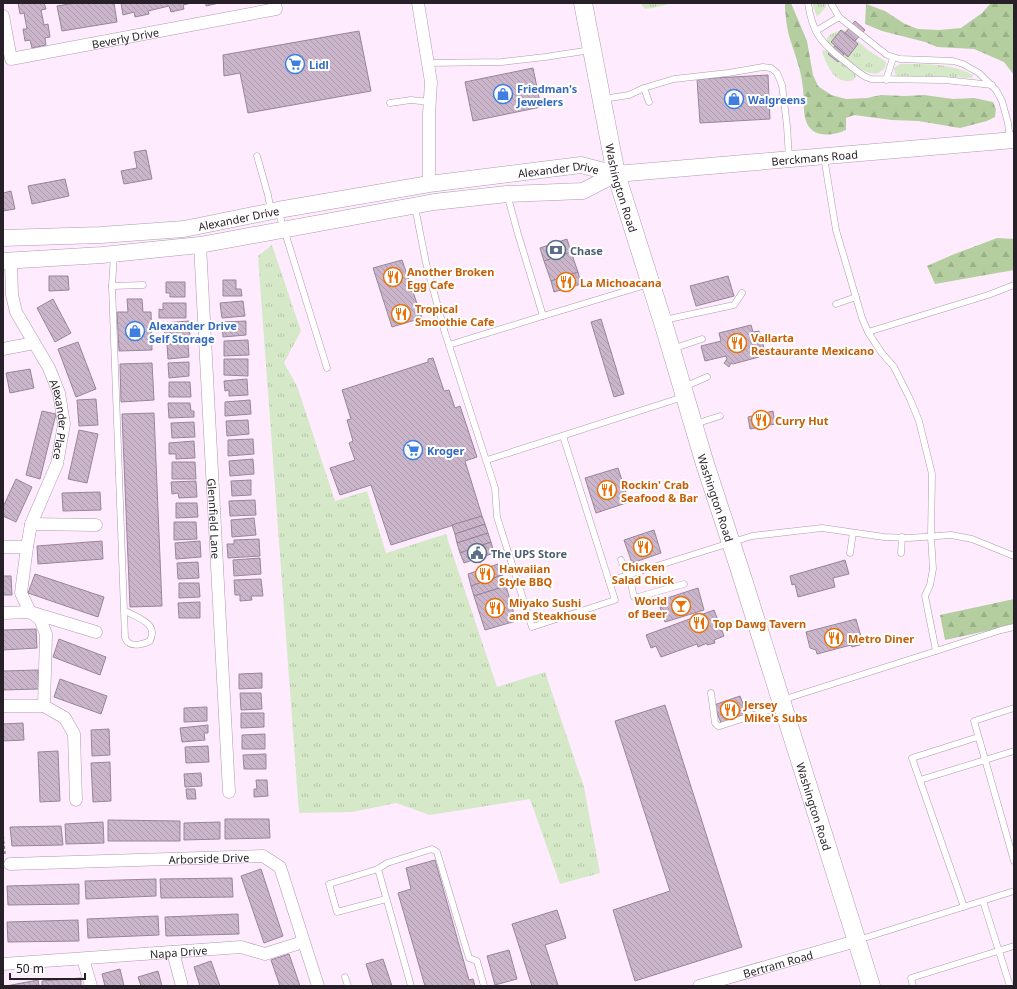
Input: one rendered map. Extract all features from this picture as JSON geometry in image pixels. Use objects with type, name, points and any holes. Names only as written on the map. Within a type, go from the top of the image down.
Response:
[{"type":"main road","name":"Washington Road","points":[[583,3],[616,174],[693,424],[871,986]]},
{"type":"main road","name":"Berckmans Road","points":[[616,174],[1012,140]]},
{"type":"main road","name":"Alexander Drive","points":[[3,238],[101,235],[184,229],[274,211],[429,184],[582,165],[616,174]]},
{"type":"main road","name":"Alexander Drive","points":[[7,261],[114,254],[200,245],[434,202],[508,194],[583,191],[616,174]]},
{"type":"street","name":"Beverly Drive","points":[[3,16],[11,59],[276,10],[275,3]]},
{"type":"street","points":[[418,3],[431,82],[429,184]]},
{"type":"street","name":"Glennfield Lane","points":[[200,245],[229,792]]},
{"type":"street","name":"Alexander Place","points":[[7,261],[16,312],[49,368],[59,392],[64,424],[57,464],[31,524],[21,593],[30,612],[40,619],[46,634],[44,706]]},
{"type":"street","points":[[3,349],[34,343]]},
{"type":"street","points":[[31,524],[96,525]]},
{"type":"street","points":[[3,547],[27,546]]},
{"type":"street","points":[[3,613],[30,612],[96,632]]},
{"type":"street","points":[[3,706],[44,706],[64,718],[74,734],[76,800]]},
{"type":"street","name":"Arborside Drive","points":[[10,864],[263,856],[280,867],[318,986]]},
{"type":"street","name":"Bertram Road","points":[[699,986],[856,941]]},
{"type":"street","name":"Napa Drive","points":[[3,964],[241,947],[265,954],[303,942]]},
{"type":"street","points":[[173,952],[182,986]]},
{"type":"street","points":[[83,959],[91,986]]},
{"type":"lane","points":[[808,3],[816,31],[826,46],[861,74],[872,79],[945,80],[992,85]]},
{"type":"lane","points":[[831,3],[838,17],[881,51],[893,58],[907,60],[945,60],[963,64],[979,73],[992,85],[999,95],[1004,107],[1012,140]]},
{"type":"lane","points":[[816,31],[838,17]]},
{"type":"lane","points":[[429,63],[502,62],[592,50]]},
{"type":"lane","points":[[886,80],[893,58]]},
{"type":"lane","points":[[601,99],[628,95],[674,78],[728,73],[763,67],[771,68],[777,72],[782,85],[789,160]]},
{"type":"lane","points":[[644,88],[650,102]]},
{"type":"lane","points":[[390,103],[411,100],[430,102]]},
{"type":"lane","points":[[257,156],[268,195],[284,230],[327,368]]},
{"type":"lane","points":[[824,157],[836,230],[856,297],[868,332],[881,352],[894,367],[910,399],[918,422],[932,474],[931,537],[933,569],[930,585],[925,596],[936,651]]},
{"type":"lane","points":[[508,194],[520,241],[543,316]]},
{"type":"lane","points":[[414,205],[426,263],[449,345],[495,488],[497,517],[532,627],[615,600],[563,436]]},
{"type":"lane","points":[[114,254],[112,286],[125,638],[127,642],[131,644],[143,644],[150,641],[152,629],[148,624],[124,610]]},
{"type":"lane","points":[[449,345],[650,283]]},
{"type":"lane","points":[[112,286],[143,285]]},
{"type":"lane","points":[[868,332],[1014,285]]},
{"type":"lane","points":[[662,321],[734,305],[742,293]]},
{"type":"lane","points":[[836,304],[856,297]]},
{"type":"lane","points":[[671,350],[702,339]]},
{"type":"lane","points":[[487,460],[563,436],[684,392],[707,377]]},
{"type":"lane","points":[[693,424],[720,416]]},
{"type":"lane","points":[[609,581],[752,536],[822,528],[884,537],[931,537],[951,535],[972,539],[1014,556]]},
{"type":"lane","points":[[850,553],[853,533]]},
{"type":"lane","points":[[901,553],[902,537]]},
{"type":"lane","points":[[621,560],[631,584],[632,595],[636,598],[684,584]]},
{"type":"lane","points":[[711,693],[716,723],[720,726],[782,703],[936,651],[1014,627]]},
{"type":"lane","points":[[1014,708],[974,721],[1014,861]]},
{"type":"lane","points":[[964,907],[912,758],[978,737]]},
{"type":"lane","points":[[920,780],[1014,751]]},
{"type":"lane","points":[[386,899],[337,912],[329,884],[378,869],[387,863],[432,849],[438,852],[469,958],[476,961],[484,986]]},
{"type":"lane","points":[[378,869],[411,986]]},
{"type":"lane","points":[[856,941],[1014,891]]},
{"type":"lane","points":[[983,901],[1010,986]]},
{"type":"lane","points":[[913,986],[910,978],[1014,946]]},
{"type":"lane","points":[[345,978],[348,986]]},
{"type":"path","points":[[3,836],[5,858],[10,864]]},
{"type":"green space","points":[[640,3],[673,3],[645,9]]},
{"type":"green space","points":[[785,3],[791,3],[807,41],[813,75],[818,86],[831,95],[846,99],[867,98],[881,95],[924,95],[953,99],[974,98],[993,102],[996,109],[995,117],[987,121],[960,128],[918,121],[892,120],[854,115],[846,118],[846,130],[838,133],[824,135],[812,130],[806,121],[801,77],[788,33]]},
{"type":"green space","points":[[812,3],[826,3],[826,7],[817,17]]},
{"type":"green space","points":[[991,3],[1014,3],[1014,75],[1004,62],[974,49],[937,47],[925,42],[882,31],[865,24],[866,4],[885,11],[905,24],[918,29],[939,30],[961,28],[982,13]]},
{"type":"green space","points":[[845,30],[868,50],[886,62],[883,70],[874,74],[861,69],[847,60],[830,45],[827,42],[827,38],[831,34]]},
{"type":"green space","points":[[823,50],[827,51],[855,73],[856,77],[851,81],[847,81],[836,77],[828,66],[822,52]]},
{"type":"green space","points":[[900,64],[948,66],[967,72],[974,76],[971,78],[897,76],[894,68]]},
{"type":"green space","points":[[997,238],[1014,239],[1014,270],[935,284],[927,266]]},
{"type":"green space","points":[[272,245],[301,331],[284,363],[297,386],[335,501],[367,491],[386,553],[446,534],[497,687],[545,672],[584,787],[600,873],[560,884],[530,799],[430,815],[396,803],[352,812],[299,813],[258,256]]},
{"type":"green space","points":[[1014,599],[1014,625],[945,640],[940,615]]},
{"type":"building","points":[[18,3],[44,3],[46,9],[41,10],[44,25],[48,24],[50,37],[45,38],[46,45],[32,48],[30,40],[25,41],[23,29],[27,29],[24,13],[20,14]]},
{"type":"building","points":[[75,3],[114,3],[117,22],[62,31],[57,6]]},
{"type":"building","points":[[121,3],[192,3],[183,5],[184,9],[171,12],[169,6],[148,11],[149,14],[135,17],[134,12],[123,15]]},
{"type":"building","points":[[206,3],[219,3],[206,6]]},
{"type":"building","points":[[855,21],[865,30],[855,41],[845,33]]},
{"type":"building","points":[[841,30],[858,44],[848,57],[831,42]]},
{"type":"building","name":"Lidl","points":[[359,31],[371,91],[248,113],[240,73],[224,76],[223,55]]},
{"type":"building","points":[[835,46],[844,54],[838,62],[828,54]]},
{"type":"building","name":"Friedman's Jewelers","points":[[533,68],[541,107],[473,121],[465,82]]},
{"type":"building","name":"Walgreens","points":[[768,75],[770,119],[700,123],[697,79]]},
{"type":"building","points":[[146,150],[152,179],[124,184],[121,171],[137,168],[134,152]]},
{"type":"building","points":[[65,179],[69,196],[32,204],[28,186]]},
{"type":"building","points":[[11,191],[15,209],[3,211],[3,193]]},
{"type":"building","name":"Chase","points":[[567,239],[571,252],[544,261],[540,248]]},
{"type":"building","points":[[571,252],[578,272],[551,281],[544,261]]},
{"type":"building","points":[[402,260],[422,318],[392,327],[373,268]]},
{"type":"building","name":"La Michoacana","points":[[578,272],[581,284],[554,292],[551,281]]},
{"type":"building","points":[[49,276],[68,276],[69,290],[49,291]]},
{"type":"building","points":[[728,276],[734,296],[696,306],[690,286]]},
{"type":"building","points":[[223,280],[236,280],[236,289],[241,289],[242,296],[223,296]]},
{"type":"building","points":[[166,282],[185,282],[185,297],[170,297],[170,293],[166,293]]},
{"type":"building","points":[[53,299],[71,333],[55,342],[37,308]]},
{"type":"building","name":"Alexander Drive Self Storage","points":[[127,299],[142,299],[143,312],[151,312],[152,350],[119,351],[117,312],[128,312]]},
{"type":"building","points":[[243,301],[245,316],[222,318],[220,303]]},
{"type":"building","points":[[163,303],[186,303],[186,318],[159,318],[159,309],[163,310]]},
{"type":"building","points":[[601,319],[624,394],[614,397],[591,322]]},
{"type":"building","points":[[189,321],[190,338],[165,340],[164,323]]},
{"type":"building","points":[[246,321],[246,335],[223,337],[222,322]]},
{"type":"building","name":"Vallarta Restaurante Mexicano","points":[[751,325],[753,332],[759,331],[764,348],[761,348],[763,353],[758,354],[759,357],[733,364],[731,363],[729,367],[724,363],[727,359],[726,356],[705,361],[701,346],[721,341],[719,333]]},
{"type":"building","points":[[248,340],[249,355],[224,356],[224,341]]},
{"type":"building","points":[[78,342],[96,389],[76,397],[58,349]]},
{"type":"building","points":[[188,343],[189,357],[168,359],[167,344]]},
{"type":"building","name":"Kroger","points":[[433,358],[444,391],[449,390],[455,408],[460,406],[477,457],[465,461],[482,516],[391,545],[371,485],[340,495],[330,468],[355,460],[349,443],[353,441],[347,420],[351,419],[342,390],[428,362],[428,359]]},
{"type":"building","points":[[224,359],[248,359],[248,376],[224,375]]},
{"type":"building","points":[[189,362],[189,376],[169,378],[168,363]]},
{"type":"building","points":[[152,363],[154,400],[121,402],[120,364]]},
{"type":"building","points":[[30,369],[34,388],[10,393],[6,373]]},
{"type":"building","points":[[247,379],[248,395],[229,396],[229,390],[225,391],[224,381]]},
{"type":"building","points":[[169,382],[190,382],[191,397],[169,397]]},
{"type":"building","points":[[96,399],[98,425],[79,426],[77,400]]},
{"type":"building","points":[[250,400],[251,414],[225,416],[225,402]]},
{"type":"building","points":[[168,403],[190,403],[191,411],[194,411],[194,417],[169,418]]},
{"type":"building","points":[[42,411],[56,414],[40,479],[26,475]]},
{"type":"building","name":"Curry Hut","points":[[773,411],[775,424],[750,429],[748,417]]},
{"type":"building","points":[[154,413],[162,606],[130,607],[122,414]]},
{"type":"building","points":[[248,420],[249,434],[227,436],[226,421]]},
{"type":"building","points":[[194,422],[195,437],[172,438],[171,423]]},
{"type":"building","points":[[79,430],[98,434],[87,483],[68,479]]},
{"type":"building","points":[[253,439],[254,454],[228,456],[228,440]]},
{"type":"building","points":[[194,441],[195,458],[176,459],[176,454],[169,454],[169,443]]},
{"type":"building","points":[[253,459],[254,474],[230,476],[229,461]]},
{"type":"building","points":[[172,462],[195,462],[196,479],[172,479]]},
{"type":"building","name":"Rockin' Crab Seafood & Bar","points":[[618,468],[629,502],[596,513],[585,478]]},
{"type":"building","points":[[16,479],[32,487],[16,522],[3,516],[3,507]]},
{"type":"building","points":[[251,480],[251,495],[232,496],[231,481]]},
{"type":"building","points":[[196,481],[197,497],[179,498],[178,493],[172,494],[171,482]]},
{"type":"building","points":[[100,492],[101,510],[63,511],[62,493]]},
{"type":"building","points":[[255,500],[256,515],[230,516],[229,501]]},
{"type":"building","points":[[176,503],[197,503],[198,517],[176,518]]},
{"type":"building","points":[[482,516],[485,524],[455,534],[452,525]]},
{"type":"building","points":[[254,518],[256,535],[232,537],[231,520]]},
{"type":"building","points":[[174,522],[196,522],[197,539],[174,540]]},
{"type":"building","points":[[485,524],[488,533],[457,543],[455,534]]},
{"type":"building","name":"Chicken Salad Chick","points":[[654,530],[661,553],[632,563],[624,540]]},
{"type":"building","points":[[488,533],[491,542],[460,553],[457,543]]},
{"type":"building","points":[[259,539],[260,556],[228,558],[227,544],[234,544],[234,540]]},
{"type":"building","points":[[102,541],[103,559],[38,564],[37,546]]},
{"type":"building","points":[[200,541],[201,557],[176,559],[175,543]]},
{"type":"building","name":"The UPS Store","points":[[491,542],[494,553],[464,563],[460,553]]},
{"type":"building","points":[[260,558],[261,574],[234,576],[233,560]]},
{"type":"building","points":[[845,560],[849,574],[833,578],[835,587],[798,597],[795,584],[792,585],[790,576]]},
{"type":"building","points":[[198,562],[199,578],[178,579],[177,563]]},
{"type":"building","name":"Hawaiian Style BBQ","points":[[498,564],[502,575],[471,586],[468,574]]},
{"type":"building","points":[[35,574],[104,597],[98,617],[28,593]]},
{"type":"building","points":[[502,575],[506,586],[474,596],[471,586]]},
{"type":"building","points":[[3,576],[11,576],[12,595],[3,595]]},
{"type":"building","points":[[261,579],[263,596],[251,596],[252,600],[240,601],[240,595],[235,595],[234,580]]},
{"type":"building","points":[[179,583],[199,583],[200,597],[179,598]]},
{"type":"building","name":"Miyako Sushi and Steakhouse","points":[[506,586],[516,621],[485,630],[474,596]]},
{"type":"building","name":"World of Beer","points":[[698,588],[704,610],[665,622],[658,601]]},
{"type":"building","points":[[200,602],[200,618],[179,618],[178,603]]},
{"type":"building","name":"Top Dawg Tavern","points":[[714,610],[724,636],[714,640],[715,643],[707,645],[707,643],[698,647],[697,644],[661,657],[656,646],[651,648],[646,635]]},
{"type":"building","name":"Metro Diner","points":[[856,619],[863,644],[852,647],[851,645],[817,654],[816,650],[810,648],[806,632]]},
{"type":"building","points":[[36,629],[37,648],[3,650],[3,630]]},
{"type":"building","points":[[59,639],[106,657],[100,675],[53,657]]},
{"type":"building","points":[[38,670],[39,689],[3,690],[3,671]]},
{"type":"building","points":[[262,673],[262,688],[239,689],[239,674]]},
{"type":"building","points":[[60,679],[107,696],[101,714],[54,697]]},
{"type":"building","points":[[240,693],[261,693],[262,709],[241,710]]},
{"type":"building","name":"Jersey Mike's Subs","points":[[740,696],[747,714],[721,723],[714,705]]},
{"type":"building","points":[[665,705],[742,947],[635,981],[613,910],[670,891],[615,721]]},
{"type":"building","points":[[207,707],[207,721],[184,722],[184,708]]},
{"type":"building","points":[[241,713],[264,713],[264,727],[241,728]]},
{"type":"building","points":[[23,723],[24,740],[3,741],[3,724]]},
{"type":"building","points":[[208,725],[208,733],[204,733],[205,740],[182,742],[180,728]]},
{"type":"building","points":[[109,729],[110,755],[92,756],[91,730]]},
{"type":"building","points":[[265,734],[265,749],[242,749],[242,735]]},
{"type":"building","points":[[208,746],[209,762],[186,763],[185,747]]},
{"type":"building","points":[[58,751],[60,801],[40,802],[38,752]]},
{"type":"building","points":[[266,754],[266,769],[244,769],[243,755]]},
{"type":"building","points":[[110,762],[111,801],[93,802],[91,763]]},
{"type":"building","points":[[201,773],[202,786],[185,787],[184,774]]},
{"type":"building","points":[[256,780],[267,780],[268,796],[254,797],[254,789],[257,789]]},
{"type":"building","points":[[186,789],[195,789],[196,799],[187,799]]},
{"type":"building","points":[[225,819],[269,819],[270,838],[225,839]]},
{"type":"building","points":[[108,820],[180,821],[180,841],[108,841]]},
{"type":"building","points":[[103,822],[104,843],[66,844],[65,824]]},
{"type":"building","points":[[220,822],[220,839],[184,840],[184,823]]},
{"type":"building","points":[[61,826],[63,845],[12,846],[10,827]]},
{"type":"building","points":[[435,860],[469,980],[473,979],[475,986],[425,986],[398,893],[411,889],[406,868]]},
{"type":"building","points":[[261,869],[283,936],[264,943],[241,876]]},
{"type":"building","points":[[232,878],[233,897],[161,898],[160,879]]},
{"type":"building","points":[[156,879],[156,896],[86,899],[85,881]]},
{"type":"building","points":[[79,884],[79,904],[8,905],[7,886]]},
{"type":"building","points":[[557,910],[566,938],[545,945],[558,985],[532,986],[512,924]]},
{"type":"building","points":[[238,914],[239,934],[166,936],[165,917]]},
{"type":"building","points":[[158,916],[159,935],[88,938],[87,919]]},
{"type":"building","points":[[78,920],[79,941],[8,942],[7,922]]},
{"type":"building","points":[[509,950],[517,979],[495,985],[487,956]]},
{"type":"building","points":[[289,954],[300,986],[280,986],[271,960]]},
{"type":"building","points":[[383,959],[392,986],[373,986],[366,964]]},
{"type":"building","points":[[211,961],[220,986],[200,986],[194,967]]},
{"type":"building","points":[[120,969],[124,986],[105,986],[102,974]]},
{"type":"building","points":[[158,971],[162,986],[141,986],[138,977]]},
{"type":"building","points":[[81,978],[81,986],[42,986],[42,981]]},
{"type":"building","points":[[38,980],[39,986],[6,986]]},
{"type":"place","name":"Lidl","points":[[295,64]]},
{"type":"place","name":"Friedman's Jewelers","points":[[503,94]]},
{"type":"place","name":"Walgreens","points":[[734,99]]},
{"type":"place","name":"Chase","points":[[556,250]]},
{"type":"place","name":"Another Broken Egg Cafe","points":[[393,277]]},
{"type":"place","name":"La Michoacana","points":[[566,282]]},
{"type":"place","name":"Tropical Smoothie Cafe","points":[[401,314]]},
{"type":"place","name":"Alexander Drive Self Storage","points":[[135,331]]},
{"type":"place","name":"Vallarta Restaurante Mexicano","points":[[737,343]]},
{"type":"place","name":"Curry Hut","points":[[761,420]]},
{"type":"place","name":"Kroger","points":[[413,450]]},
{"type":"place","name":"Rockin' Crab Seafood & Bar","points":[[607,490]]},
{"type":"place","name":"Chicken Salad Chick","points":[[643,547]]},
{"type":"place","name":"The UPS Store","points":[[477,553]]},
{"type":"place","name":"Hawaiian Style BBQ","points":[[485,574]]},
{"type":"place","name":"World of Beer","points":[[681,606]]},
{"type":"place","name":"Miyako Sushi and Steakhouse","points":[[495,608]]},
{"type":"place","name":"Top Dawg Tavern","points":[[699,623]]},
{"type":"place","name":"Metro Diner","points":[[834,638]]},
{"type":"place","name":"Jersey Mike's Subs","points":[[730,710]]}]
